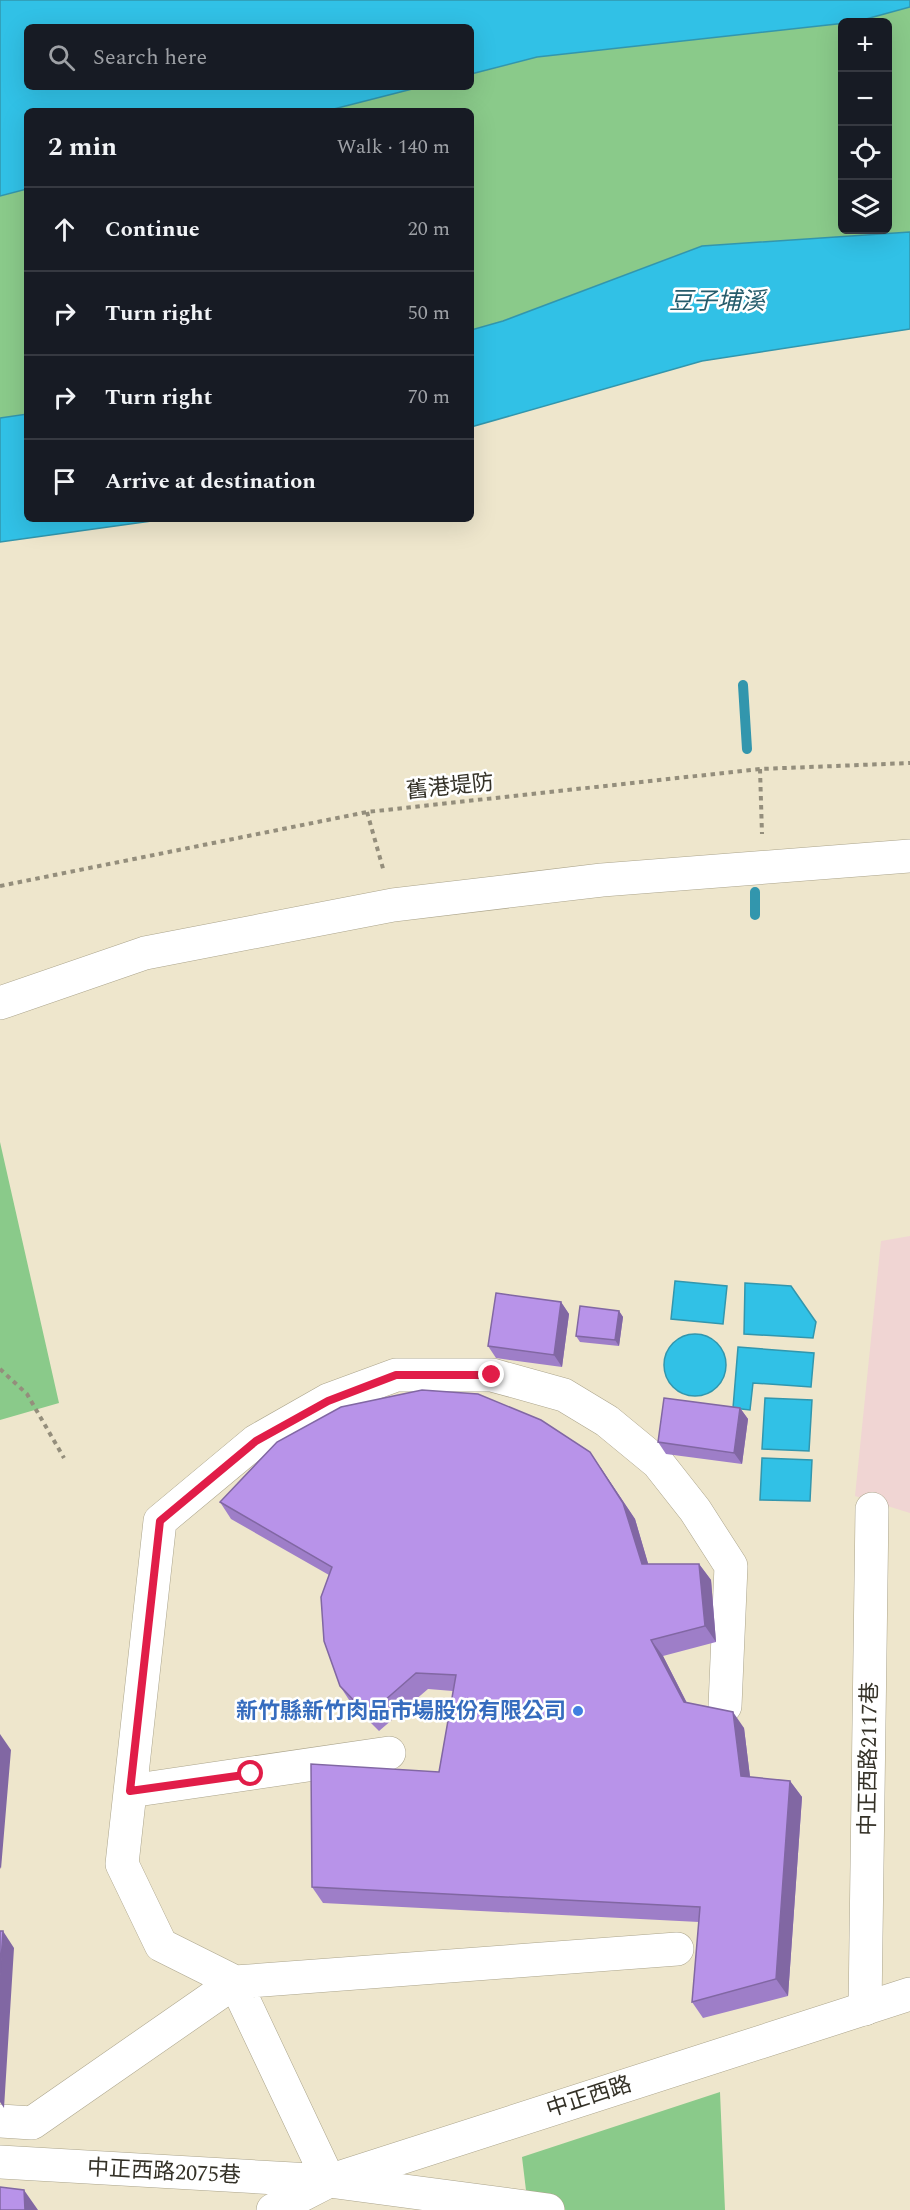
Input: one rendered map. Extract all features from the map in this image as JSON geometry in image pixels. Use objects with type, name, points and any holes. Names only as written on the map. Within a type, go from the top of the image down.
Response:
[{"type":"street","points":[[0,1003],[144,953],[393,905],[602,880],[910,856]]},
{"type":"street","points":[[329,2181],[235,1982],[161,1945],[122,1864],[160,1521],[256,1441],[328,1401],[396,1375],[492,1375],[564,1395],[607,1421],[658,1463],[694,1510],[731,1566],[725,1706]]},
{"type":"street","name":"中正西路2117巷","points":[[865,2009],[872,1509]]},
{"type":"street","points":[[130,1791],[389,1754]]},
{"type":"street","points":[[0,2121],[32,2123],[235,1982],[677,1949]]},
{"type":"street","name":"中正西路","points":[[273,2210],[329,2181],[910,1994]]},
{"type":"street","name":"中正西路2075巷","points":[[0,2163],[329,2181],[548,2210]]},
{"type":"path","name":"舊港堤防","points":[[0,886],[367,812],[760,769],[910,763]]},
{"type":"path","points":[[760,769],[763,868]]},
{"type":"path","points":[[367,812],[393,905]]},
{"type":"path","points":[[0,1369],[27,1394],[64,1458]]},
{"type":"shaded area","points":[[910,1236],[910,1513],[855,1496],[881,1241]]},
{"type":"green space","points":[[910,7],[910,232],[892,233],[892,18],[866,18]]},
{"type":"green space","points":[[838,23],[838,234],[880,234],[702,246],[503,321],[474,329],[474,108],[338,108],[408,90],[474,90],[474,73],[537,57]]},
{"type":"green space","points":[[24,190],[24,414],[0,418],[0,196]]},
{"type":"green space","points":[[0,1142],[59,1403],[0,1420]]},
{"type":"green space","points":[[720,2092],[725,2210],[567,2210],[528,2207],[522,2157]]},
{"type":"water","points":[[0,0],[910,0],[910,7],[870,18],[838,18],[838,24],[537,57],[474,73],[474,24],[24,24],[24,90],[408,90],[338,108],[24,108],[24,190],[0,196]]},
{"type":"water","name":"豆子埔溪","points":[[910,232],[910,329],[702,361],[474,426],[474,329],[503,321],[702,246]]},
{"type":"water","points":[[24,414],[24,522],[144,522],[0,542],[0,418]]},
{"type":"water","points":[[675,1281],[727,1286],[723,1324],[671,1319]]},
{"type":"water","points":[[745,1283],[791,1286],[816,1322],[813,1338],[744,1334]]},
{"type":"water","points":[[689,1334],[701,1334],[717,1343],[724,1353],[726,1365],[724,1377],[717,1387],[701,1396],[689,1396],[678,1391],[669,1382],[664,1371],[664,1359],[669,1348],[678,1339]]},
{"type":"water","points":[[738,1347],[814,1353],[811,1387],[753,1383],[750,1410],[733,1408]]},
{"type":"water","points":[[765,1398],[812,1400],[809,1451],[762,1449]]},
{"type":"water","points":[[762,1458],[812,1460],[810,1501],[760,1500]]},
{"type":"building","points":[[496,1293],[561,1302],[554,1355],[488,1346]]},
{"type":"building","points":[[580,1306],[619,1311],[615,1340],[576,1336]]},
{"type":"building","name":"新竹縣新竹肉品市場股份有限公司","points":[[422,1390],[478,1394],[541,1420],[590,1452],[623,1503],[642,1564],[699,1564],[705,1626],[651,1640],[684,1702],[733,1712],[741,1776],[790,1781],[776,1979],[692,2002],[700,1907],[312,1887],[311,1764],[439,1772],[456,1675],[416,1673],[368,1715],[340,1686],[324,1641],[321,1597],[332,1567],[220,1502],[277,1442],[341,1407]]},
{"type":"building","points":[[664,1398],[740,1408],[734,1453],[658,1442]]},
{"type":"building","points":[[0,1931],[3,1931],[0,1976]]},
{"type":"building","points":[[0,2187],[24,2190],[25,2210],[0,2210]]},
{"type":"waterway","points":[[743,685],[747,749]]},
{"type":"waterway","points":[[755,892],[755,915]]},
{"type":"place","name":"新竹縣新竹肉品市場股份有限公司","points":[[578,1711]]},
{"type":"route","points":[[251,1774],[130,1791],[160,1521],[256,1441],[328,1401],[396,1375],[492,1375]]}]
